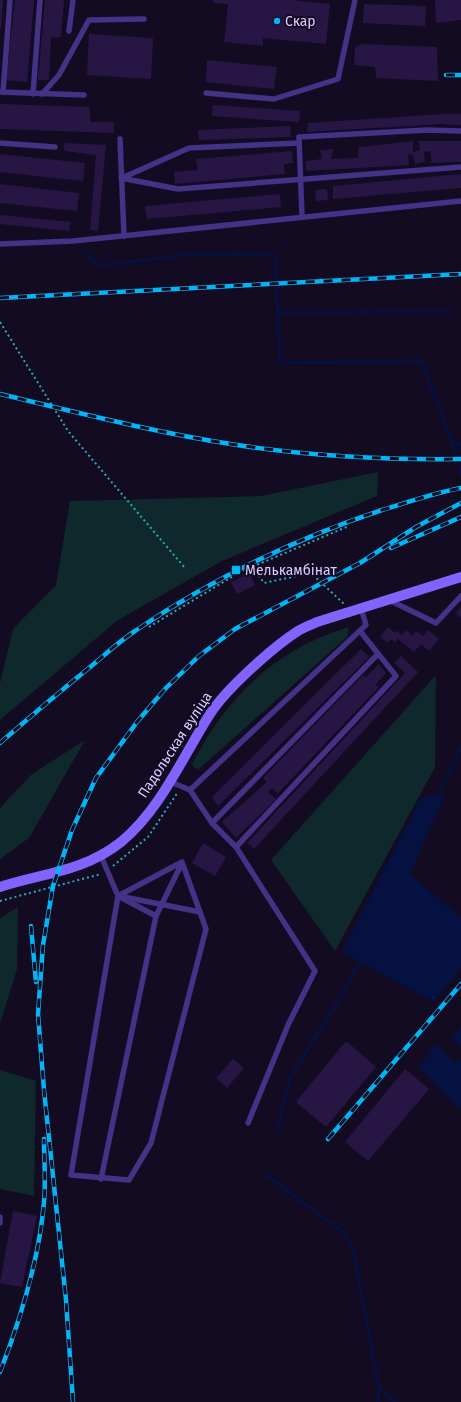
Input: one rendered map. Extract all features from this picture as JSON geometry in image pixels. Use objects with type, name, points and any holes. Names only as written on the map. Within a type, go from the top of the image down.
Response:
[{"type":"main road","name":"Падольская вуліца","points":[[0,887],[74,868],[100,856],[121,842],[136,827],[171,782],[210,713],[227,692],[298,631],[317,622],[461,577]]},
{"type":"lane","points":[[10,0],[1,92],[84,95]]},
{"type":"lane","points":[[33,94],[40,0]]},
{"type":"lane","points":[[69,31],[73,0]]},
{"type":"lane","points":[[206,93],[274,99],[338,79],[355,0]]},
{"type":"lane","points":[[42,94],[59,75],[89,20],[144,19]]},
{"type":"lane","points":[[302,217],[299,137],[427,130],[461,131]]},
{"type":"lane","points":[[120,139],[124,236]]},
{"type":"lane","points":[[0,143],[55,147]]},
{"type":"lane","points":[[121,178],[189,148],[299,143]]},
{"type":"lane","points":[[121,178],[178,189],[461,167]]},
{"type":"lane","points":[[0,244],[73,241],[461,201]]},
{"type":"lane","points":[[389,600],[436,622],[461,596]]},
{"type":"lane","points":[[190,790],[366,625],[356,610]]},
{"type":"lane","points":[[236,846],[396,676],[360,631]]},
{"type":"lane","points":[[212,823],[378,654]]},
{"type":"lane","points":[[171,782],[190,790],[212,823],[236,846],[315,971],[288,1025],[248,1123]]},
{"type":"lane","points":[[100,856],[118,896],[71,1175],[101,1179],[129,1180],[151,1143],[206,929],[182,862]]},
{"type":"lane","points":[[118,896],[182,862]]},
{"type":"lane","points":[[101,1179],[156,916],[182,862]]},
{"type":"lane","points":[[118,896],[200,912]]},
{"type":"lane","points":[[118,896],[156,916]]},
{"type":"lane","points":[[0,1217],[0,1223]]},
{"type":"path","points":[[0,322],[68,431],[185,568]]},
{"type":"path","points":[[149,627],[240,572],[349,526]]},
{"type":"path","points":[[253,567],[264,583],[311,573],[356,610]]},
{"type":"green space","points":[[378,472],[377,496],[222,561],[118,620],[0,720],[0,683],[13,629],[56,585],[70,501],[261,496]]},
{"type":"green space","points":[[348,627],[349,630],[347,637],[199,769],[195,768],[192,764],[221,717],[237,697],[256,679],[276,663],[298,649],[322,637]]},
{"type":"green space","points":[[436,675],[435,767],[335,951],[271,860]]},
{"type":"green space","points":[[85,740],[29,838],[0,859],[0,808],[32,774]]},
{"type":"green space","points":[[18,907],[17,969],[0,1024],[0,918]]},
{"type":"green space","points":[[0,1070],[36,1081],[34,1196],[0,1189]]},
{"type":"shaded area","points":[[445,794],[410,874],[461,918],[461,968],[434,1002],[342,952],[421,798]]},
{"type":"shaded area","points":[[461,1027],[461,1047],[452,1037]]},
{"type":"shaded area","points":[[436,1044],[461,1070],[461,1110],[419,1067]]},
{"type":"building","points":[[0,0],[3,0],[1,28],[0,28]]},
{"type":"building","points":[[15,0],[34,0],[27,82],[6,80]]},
{"type":"building","points":[[45,0],[64,0],[61,37],[51,38],[49,80],[38,80]]},
{"type":"building","name":"Скар","points":[[213,0],[292,0],[330,4],[326,44],[263,38],[263,46],[224,42],[228,4],[213,3]]},
{"type":"building","points":[[435,0],[461,0],[461,20],[436,23]]},
{"type":"building","points":[[364,4],[426,6],[425,26],[363,23]]},
{"type":"building","points":[[89,34],[153,38],[151,79],[87,75]]},
{"type":"building","points":[[362,44],[437,47],[438,81],[376,78],[375,67],[354,65],[355,47]]},
{"type":"building","points":[[207,60],[277,67],[274,89],[206,82]]},
{"type":"building","points":[[0,104],[89,107],[91,122],[114,122],[114,133],[0,129]]},
{"type":"building","points":[[213,105],[300,111],[299,122],[212,116]]},
{"type":"building","points":[[461,114],[461,125],[442,124],[307,132],[308,123]]},
{"type":"building","points":[[290,126],[291,137],[199,140],[198,130]]},
{"type":"building","points":[[413,141],[413,152],[420,150],[418,141],[461,141],[461,162],[431,163],[431,151],[424,152],[425,162],[415,164],[413,155],[408,154],[409,165],[306,171],[306,161],[322,159],[320,150],[333,149],[331,159],[358,158],[359,147]]},
{"type":"building","points":[[64,143],[106,145],[98,231],[90,230],[96,155],[64,151]]},
{"type":"building","points":[[292,151],[293,163],[284,164],[285,174],[175,184],[174,172],[198,170],[196,159]]},
{"type":"building","points":[[0,154],[85,163],[83,181],[0,172]]},
{"type":"building","points":[[461,174],[461,188],[333,199],[333,186]]},
{"type":"building","points":[[0,184],[79,193],[77,211],[0,203]]},
{"type":"building","points":[[327,189],[328,200],[316,201],[315,190]]},
{"type":"building","points":[[280,194],[281,207],[147,219],[145,206]]},
{"type":"building","points":[[0,215],[71,222],[69,231],[0,224]]},
{"type":"building","points":[[249,573],[255,585],[237,594],[231,582]]},
{"type":"building","points":[[461,607],[461,618],[455,613]]},
{"type":"building","points":[[388,627],[395,633],[397,631],[402,635],[406,630],[412,636],[416,631],[423,636],[428,630],[439,639],[429,651],[421,644],[414,652],[398,639],[395,642],[391,639],[388,643],[380,637]]},
{"type":"building","points":[[361,649],[369,657],[218,806],[212,797]]},
{"type":"building","points":[[401,656],[418,672],[254,849],[247,843],[405,673],[394,663]]},
{"type":"building","points":[[379,664],[386,673],[375,685],[379,687],[278,793],[272,788],[268,792],[276,799],[236,838],[222,822],[267,782],[263,778],[363,675],[366,677]]},
{"type":"building","points":[[203,843],[226,857],[215,876],[192,863]]},
{"type":"building","points":[[346,1041],[376,1067],[326,1127],[296,1102]]},
{"type":"building","points":[[233,1059],[244,1068],[227,1088],[216,1078]]},
{"type":"building","points":[[405,1069],[429,1089],[368,1161],[345,1142]]},
{"type":"building","points":[[13,1211],[37,1216],[22,1287],[0,1283]]},
{"type":"waterway","points":[[83,250],[99,266],[191,254],[275,255],[280,363],[422,361],[456,454]]},
{"type":"waterway","points":[[278,313],[452,311]]},
{"type":"waterway","points":[[452,445],[461,444]]},
{"type":"waterway","points":[[460,467],[461,474]]},
{"type":"waterway","points":[[436,798],[461,748]]},
{"type":"waterway","points":[[277,1131],[290,1078],[362,959]]},
{"type":"waterway","points":[[266,1175],[343,1232],[353,1249],[379,1388],[378,1402]]},
{"type":"waterway","points":[[379,1388],[395,1402]]},
{"type":"railway","points":[[446,75],[461,75]]},
{"type":"railway","points":[[0,298],[461,274]]},
{"type":"railway","points":[[0,394],[148,429],[265,449],[405,459],[461,459]]},
{"type":"railway","points":[[0,743],[125,638],[194,594],[285,547],[349,521],[441,492],[461,488]]},
{"type":"railway","points":[[73,1402],[66,1300],[44,1090],[38,1014],[43,945],[53,886],[72,830],[96,778],[137,722],[165,689],[199,656],[235,629],[360,563],[416,527],[461,503]]},
{"type":"railway","points":[[391,548],[461,517]]},
{"type":"railway","points":[[31,926],[36,982]]},
{"type":"railway","points":[[328,1139],[461,984]]},
{"type":"railway","points":[[0,1372],[22,1310],[42,1224],[45,1194],[44,1139]]},
{"type":"place","name":"Скар","points":[[277,21]]},
{"type":"place","name":"Мелькамбінат","points":[[236,570]]}]
